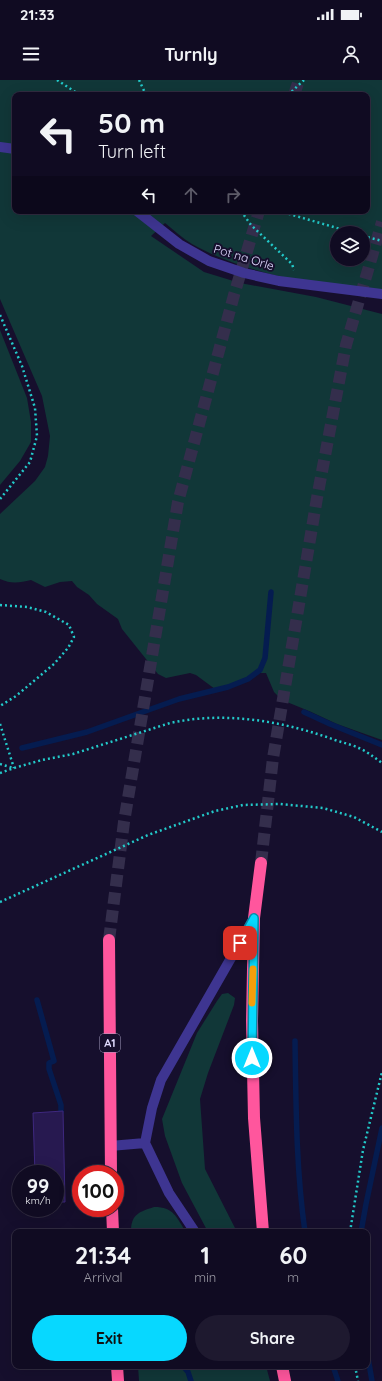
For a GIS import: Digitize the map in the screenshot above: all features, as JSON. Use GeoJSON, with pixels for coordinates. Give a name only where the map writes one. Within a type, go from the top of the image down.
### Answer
{"type":"FeatureCollection","features":[{"type":"Feature","properties":{"kind":"highway"},"geometry":{"type":"LineString","coordinates":[[260,863],[254,918],[252,1070],[263,1229]]}},
{"type":"Feature","properties":{"kind":"highway","name":"A1"},"geometry":{"type":"LineString","coordinates":[[109,940],[111,1165]]}},
{"type":"Feature","properties":{"kind":"highway"},"geometry":{"type":"LineString","coordinates":[[112,1217],[113,1229]]}},
{"type":"Feature","properties":{"kind":"highway"},"geometry":{"type":"LineString","coordinates":[[117,1369],[118,1381]]}},
{"type":"Feature","properties":{"kind":"highway"},"geometry":{"type":"LineString","coordinates":[[283,1369],[285,1381]]}},
{"type":"Feature","properties":{"kind":"street"},"geometry":{"type":"LineString","coordinates":[[0,147],[12,149]]}},
{"type":"Feature","properties":{"kind":"street","name":"Pot na Orle"},"geometry":{"type":"LineString","coordinates":[[141,214],[179,244],[208,261],[244,273],[279,281],[297,282],[382,294]]}},
{"type":"Feature","properties":{"kind":"street"},"geometry":{"type":"LineString","coordinates":[[193,1229],[169,1193],[145,1143],[152,1108],[161,1080],[254,918]]}},
{"type":"Feature","properties":{"kind":"street"},"geometry":{"type":"LineString","coordinates":[[110,1146],[145,1143]]}},
{"type":"Feature","properties":{"kind":"path"},"geometry":{"type":"LineString","coordinates":[[57,80],[75,92]]}},
{"type":"Feature","properties":{"kind":"path"},"geometry":{"type":"LineString","coordinates":[[139,80],[145,92]]}},
{"type":"Feature","properties":{"kind":"path"},"geometry":{"type":"LineString","coordinates":[[291,92],[304,80]]}},
{"type":"Feature","properties":{"kind":"path"},"geometry":{"type":"LineString","coordinates":[[243,214],[251,225],[292,264],[297,282]]}},
{"type":"Feature","properties":{"kind":"path"},"geometry":{"type":"LineString","coordinates":[[289,214],[330,226]]}},
{"type":"Feature","properties":{"kind":"path"},"geometry":{"type":"LineString","coordinates":[[370,238],[382,241]]}},
{"type":"Feature","properties":{"kind":"path"},"geometry":{"type":"LineString","coordinates":[[0,315],[22,366],[35,408],[37,436],[30,462],[0,499]]}},
{"type":"Feature","properties":{"kind":"path"},"geometry":{"type":"LineString","coordinates":[[0,605],[27,607],[46,612],[68,625],[74,637],[68,648],[54,664],[16,696],[0,706]]}},
{"type":"Feature","properties":{"kind":"path"},"geometry":{"type":"LineString","coordinates":[[0,773],[42,760],[73,754],[186,719],[227,717],[275,723],[306,730],[361,749],[382,763]]}},
{"type":"Feature","properties":{"kind":"path"},"geometry":{"type":"LineString","coordinates":[[0,724],[14,768]]}},
{"type":"Feature","properties":{"kind":"path"},"geometry":{"type":"LineString","coordinates":[[0,764],[14,768]]}},
{"type":"Feature","properties":{"kind":"path"},"geometry":{"type":"LineString","coordinates":[[0,902],[148,835],[215,811],[243,805],[280,804],[322,808],[354,817],[382,832]]}},
{"type":"Feature","properties":{"kind":"path"},"geometry":{"type":"LineString","coordinates":[[350,1229],[363,1150],[382,1072]]}},
{"type":"Feature","properties":{"kind":"path"},"geometry":{"type":"LineString","coordinates":[[356,1369],[358,1381]]}},
{"type":"Feature","properties":{"kind":"green space"},"geometry":{"type":"Polygon","coordinates":[[[0,80],[382,80],[382,296],[284,278],[237,264],[192,244],[181,237],[165,223],[151,236],[204,272],[240,283],[316,297],[382,314],[382,740],[337,724],[282,700],[274,692],[266,673],[256,673],[230,686],[215,689],[196,675],[190,673],[166,678],[158,674],[122,629],[118,619],[97,604],[89,595],[77,587],[72,581],[60,582],[45,587],[31,580],[23,582],[8,582],[0,579],[0,514],[35,481],[45,467],[48,456],[50,436],[42,396],[0,299],[0,80]]]}},
{"type":"Feature","properties":{"kind":"green space"},"geometry":{"type":"Polygon","coordinates":[[[0,330],[27,398],[31,422],[31,442],[20,461],[0,485],[0,330]]]}},
{"type":"Feature","properties":{"kind":"green space"},"geometry":{"type":"Polygon","coordinates":[[[228,993],[235,998],[234,1005],[208,1073],[200,1099],[205,1169],[235,1229],[206,1229],[182,1183],[165,1136],[162,1119],[197,1033],[222,994],[228,993]]]}},
{"type":"Feature","properties":{"kind":"green space"},"geometry":{"type":"Polygon","coordinates":[[[154,1207],[166,1209],[177,1217],[184,1229],[131,1229],[134,1217],[144,1210],[154,1207]]]}},
{"type":"Feature","properties":{"kind":"green space"},"geometry":{"type":"Polygon","coordinates":[[[138,1369],[267,1369],[270,1381],[139,1381],[138,1369]]]}},
{"type":"Feature","properties":{"kind":"building"},"geometry":{"type":"Polygon","coordinates":[[[63,1111],[65,1202],[64,1165],[35,1165],[33,1113],[63,1111]]]}},
{"type":"Feature","properties":{"kind":"waterway"},"geometry":{"type":"LineString","coordinates":[[22,748],[87,732],[179,699],[228,687],[248,679],[260,670],[265,658],[271,592]]}},
{"type":"Feature","properties":{"kind":"waterway"},"geometry":{"type":"LineString","coordinates":[[304,712],[382,745]]}},
{"type":"Feature","properties":{"kind":"waterway"},"geometry":{"type":"LineString","coordinates":[[37,1000],[54,1061],[49,1063],[49,1069],[61,1105],[61,1112]]}},
{"type":"Feature","properties":{"kind":"waterway"},"geometry":{"type":"LineString","coordinates":[[295,1041],[298,1161],[305,1229]]}},
{"type":"Feature","properties":{"kind":"waterway"},"geometry":{"type":"LineString","coordinates":[[362,1229],[382,1128]]}},
{"type":"Feature","properties":{"kind":"waterway"},"geometry":{"type":"LineString","coordinates":[[186,1369],[191,1381]]}},
{"type":"Feature","properties":{"kind":"waterway"},"geometry":{"type":"LineString","coordinates":[[334,1369],[338,1381]]}},
{"type":"Feature","properties":{"kind":"waterway"},"geometry":{"type":"LineString","coordinates":[[370,1369],[372,1381]]}},
{"type":"Feature","properties":{"kind":"tunnel"},"geometry":{"type":"LineString","coordinates":[[295,92],[299,80]]}},
{"type":"Feature","properties":{"kind":"tunnel"},"geometry":{"type":"LineString","coordinates":[[109,940],[124,822],[178,502],[234,295],[258,214]]}},
{"type":"Feature","properties":{"kind":"tunnel"},"geometry":{"type":"LineString","coordinates":[[261,863],[273,758],[317,498],[346,345],[382,222]]}},
{"type":"Feature","properties":{"kind":"slow traffic"},"geometry":{"type":"LineString","coordinates":[[252,1003],[253,969]]}},
{"type":"Feature","properties":{"kind":"route"},"geometry":{"type":"LineString","coordinates":[[240,943],[254,918],[252,1058]]}}]}
